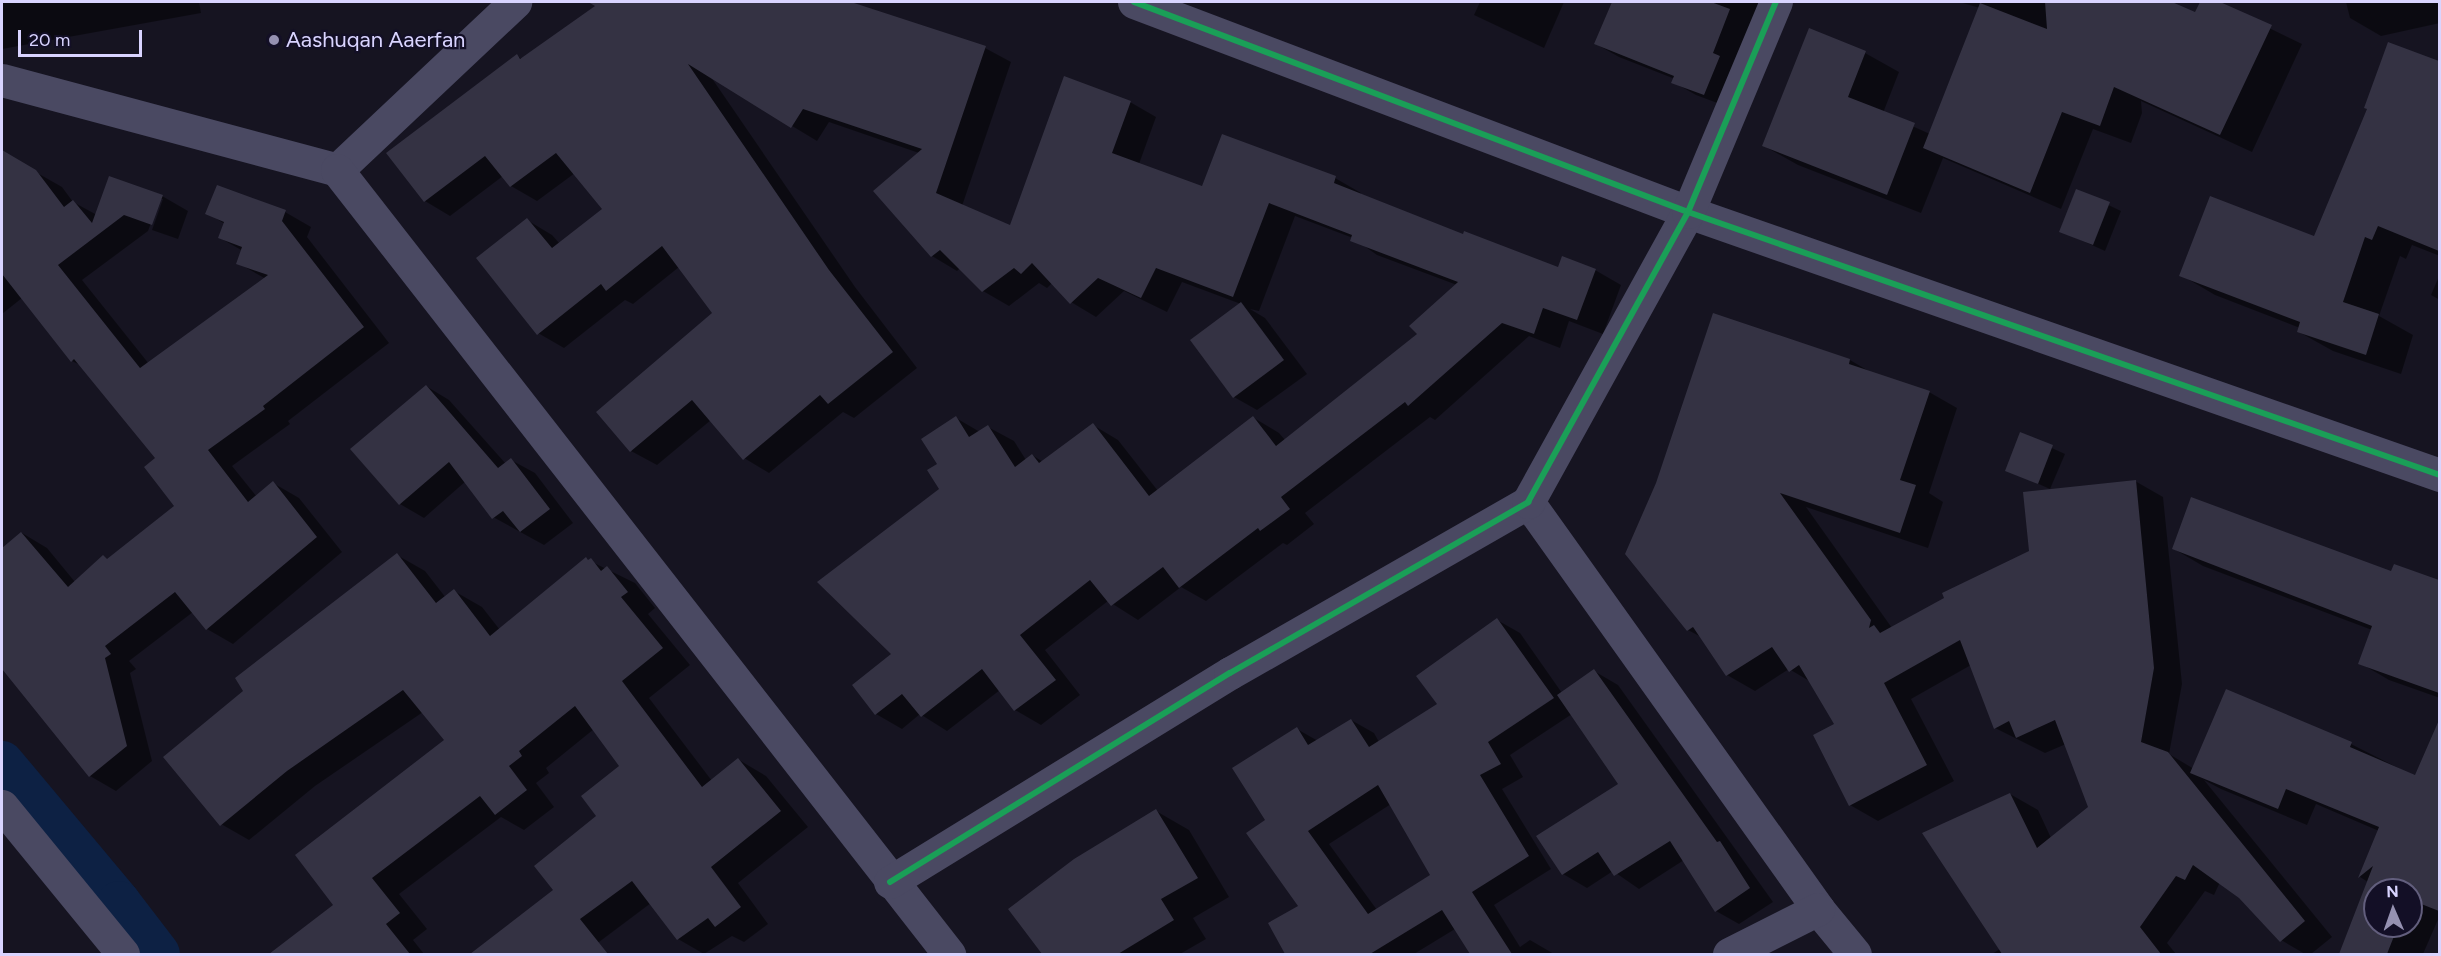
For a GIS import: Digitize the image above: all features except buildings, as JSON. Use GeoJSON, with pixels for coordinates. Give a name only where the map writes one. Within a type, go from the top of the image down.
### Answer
{"type":"FeatureCollection","features":[{"type":"Feature","properties":{"kind":"street"},"geometry":{"type":"LineString","coordinates":[[337,170],[515,2]]}},
{"type":"Feature","properties":{"kind":"street"},"geometry":{"type":"LineString","coordinates":[[1134,2],[1688,212],[2439,475]]}},
{"type":"Feature","properties":{"kind":"street"},"geometry":{"type":"LineString","coordinates":[[890,882],[1230,673],[1528,502],[1688,212],[1776,2]]}},
{"type":"Feature","properties":{"kind":"street"},"geometry":{"type":"LineString","coordinates":[[2,80],[337,170],[890,882],[949,954]]}},
{"type":"Feature","properties":{"kind":"street"},"geometry":{"type":"LineString","coordinates":[[1528,502],[1818,909],[1855,954]]}},
{"type":"Feature","properties":{"kind":"street"},"geometry":{"type":"LineString","coordinates":[[2,806],[123,954]]}},
{"type":"Feature","properties":{"kind":"street"},"geometry":{"type":"LineString","coordinates":[[1729,954],[1818,909]]}},
{"type":"Feature","properties":{"kind":"waterway"},"geometry":{"type":"LineString","coordinates":[[2,763],[119,903],[158,954]]}},
{"type":"Feature","properties":{"kind":"cycle path"},"geometry":{"type":"LineString","coordinates":[[1134,2],[1688,212],[2440,475]]}},
{"type":"Feature","properties":{"kind":"cycle path"},"geometry":{"type":"LineString","coordinates":[[890,882],[1230,673],[1528,502],[1688,212],[1776,2]]}},
{"type":"Feature","properties":{"kind":"place","name":"Aashuqan Aaerfan"},"geometry":{"type":"Point","coordinates":[274,40]}}]}
